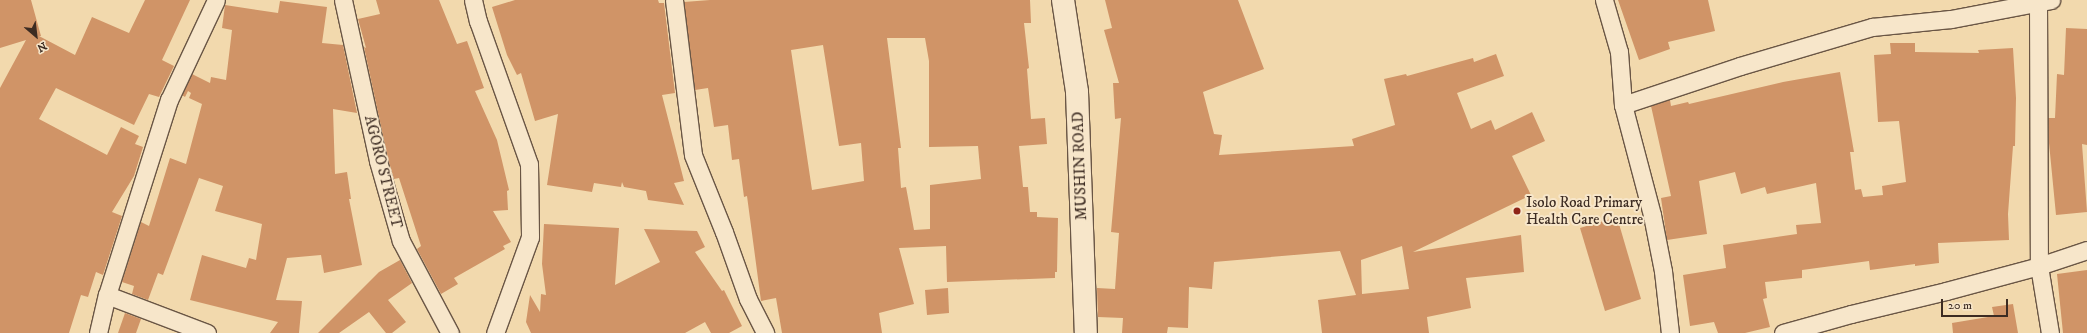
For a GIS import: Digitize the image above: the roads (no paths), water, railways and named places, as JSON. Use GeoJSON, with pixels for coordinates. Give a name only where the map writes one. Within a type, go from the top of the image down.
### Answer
{"type":"FeatureCollection","features":[{"type":"Feature","properties":{"kind":"main road","name":"MUSHIN ROAD"},"geometry":{"type":"LineString","coordinates":[[1063,0],[1077,92],[1086,333]]}},
{"type":"Feature","properties":{"kind":"street"},"geometry":{"type":"LineString","coordinates":[[98,333],[107,295],[169,100],[216,0]]}},
{"type":"Feature","properties":{"kind":"street","name":"AGORO STREET"},"geometry":{"type":"LineString","coordinates":[[343,0],[378,162],[401,241],[450,333]]}},
{"type":"Feature","properties":{"kind":"street"},"geometry":{"type":"LineString","coordinates":[[473,0],[478,20],[529,164],[530,237],[495,333]]}},
{"type":"Feature","properties":{"kind":"street"},"geometry":{"type":"LineString","coordinates":[[674,0],[693,155],[724,232],[748,299],[765,333]]}},
{"type":"Feature","properties":{"kind":"street"},"geometry":{"type":"LineString","coordinates":[[1604,0],[1619,52],[1623,105],[1658,243],[1663,271],[1670,333]]}},
{"type":"Feature","properties":{"kind":"street"},"geometry":{"type":"LineString","coordinates":[[1623,105],[1740,66],[1872,27],[1951,19],[2042,1],[2039,266],[2050,333]]}},
{"type":"Feature","properties":{"kind":"street"},"geometry":{"type":"LineString","coordinates":[[1783,333],[2039,266],[2087,250]]}},
{"type":"Feature","properties":{"kind":"street"},"geometry":{"type":"LineString","coordinates":[[107,295],[207,333]]}},
{"type":"Feature","properties":{"kind":"place","name":"Isolo Road Primary Health Care Centre"},"geometry":{"type":"Point","coordinates":[1517,211]}}]}
